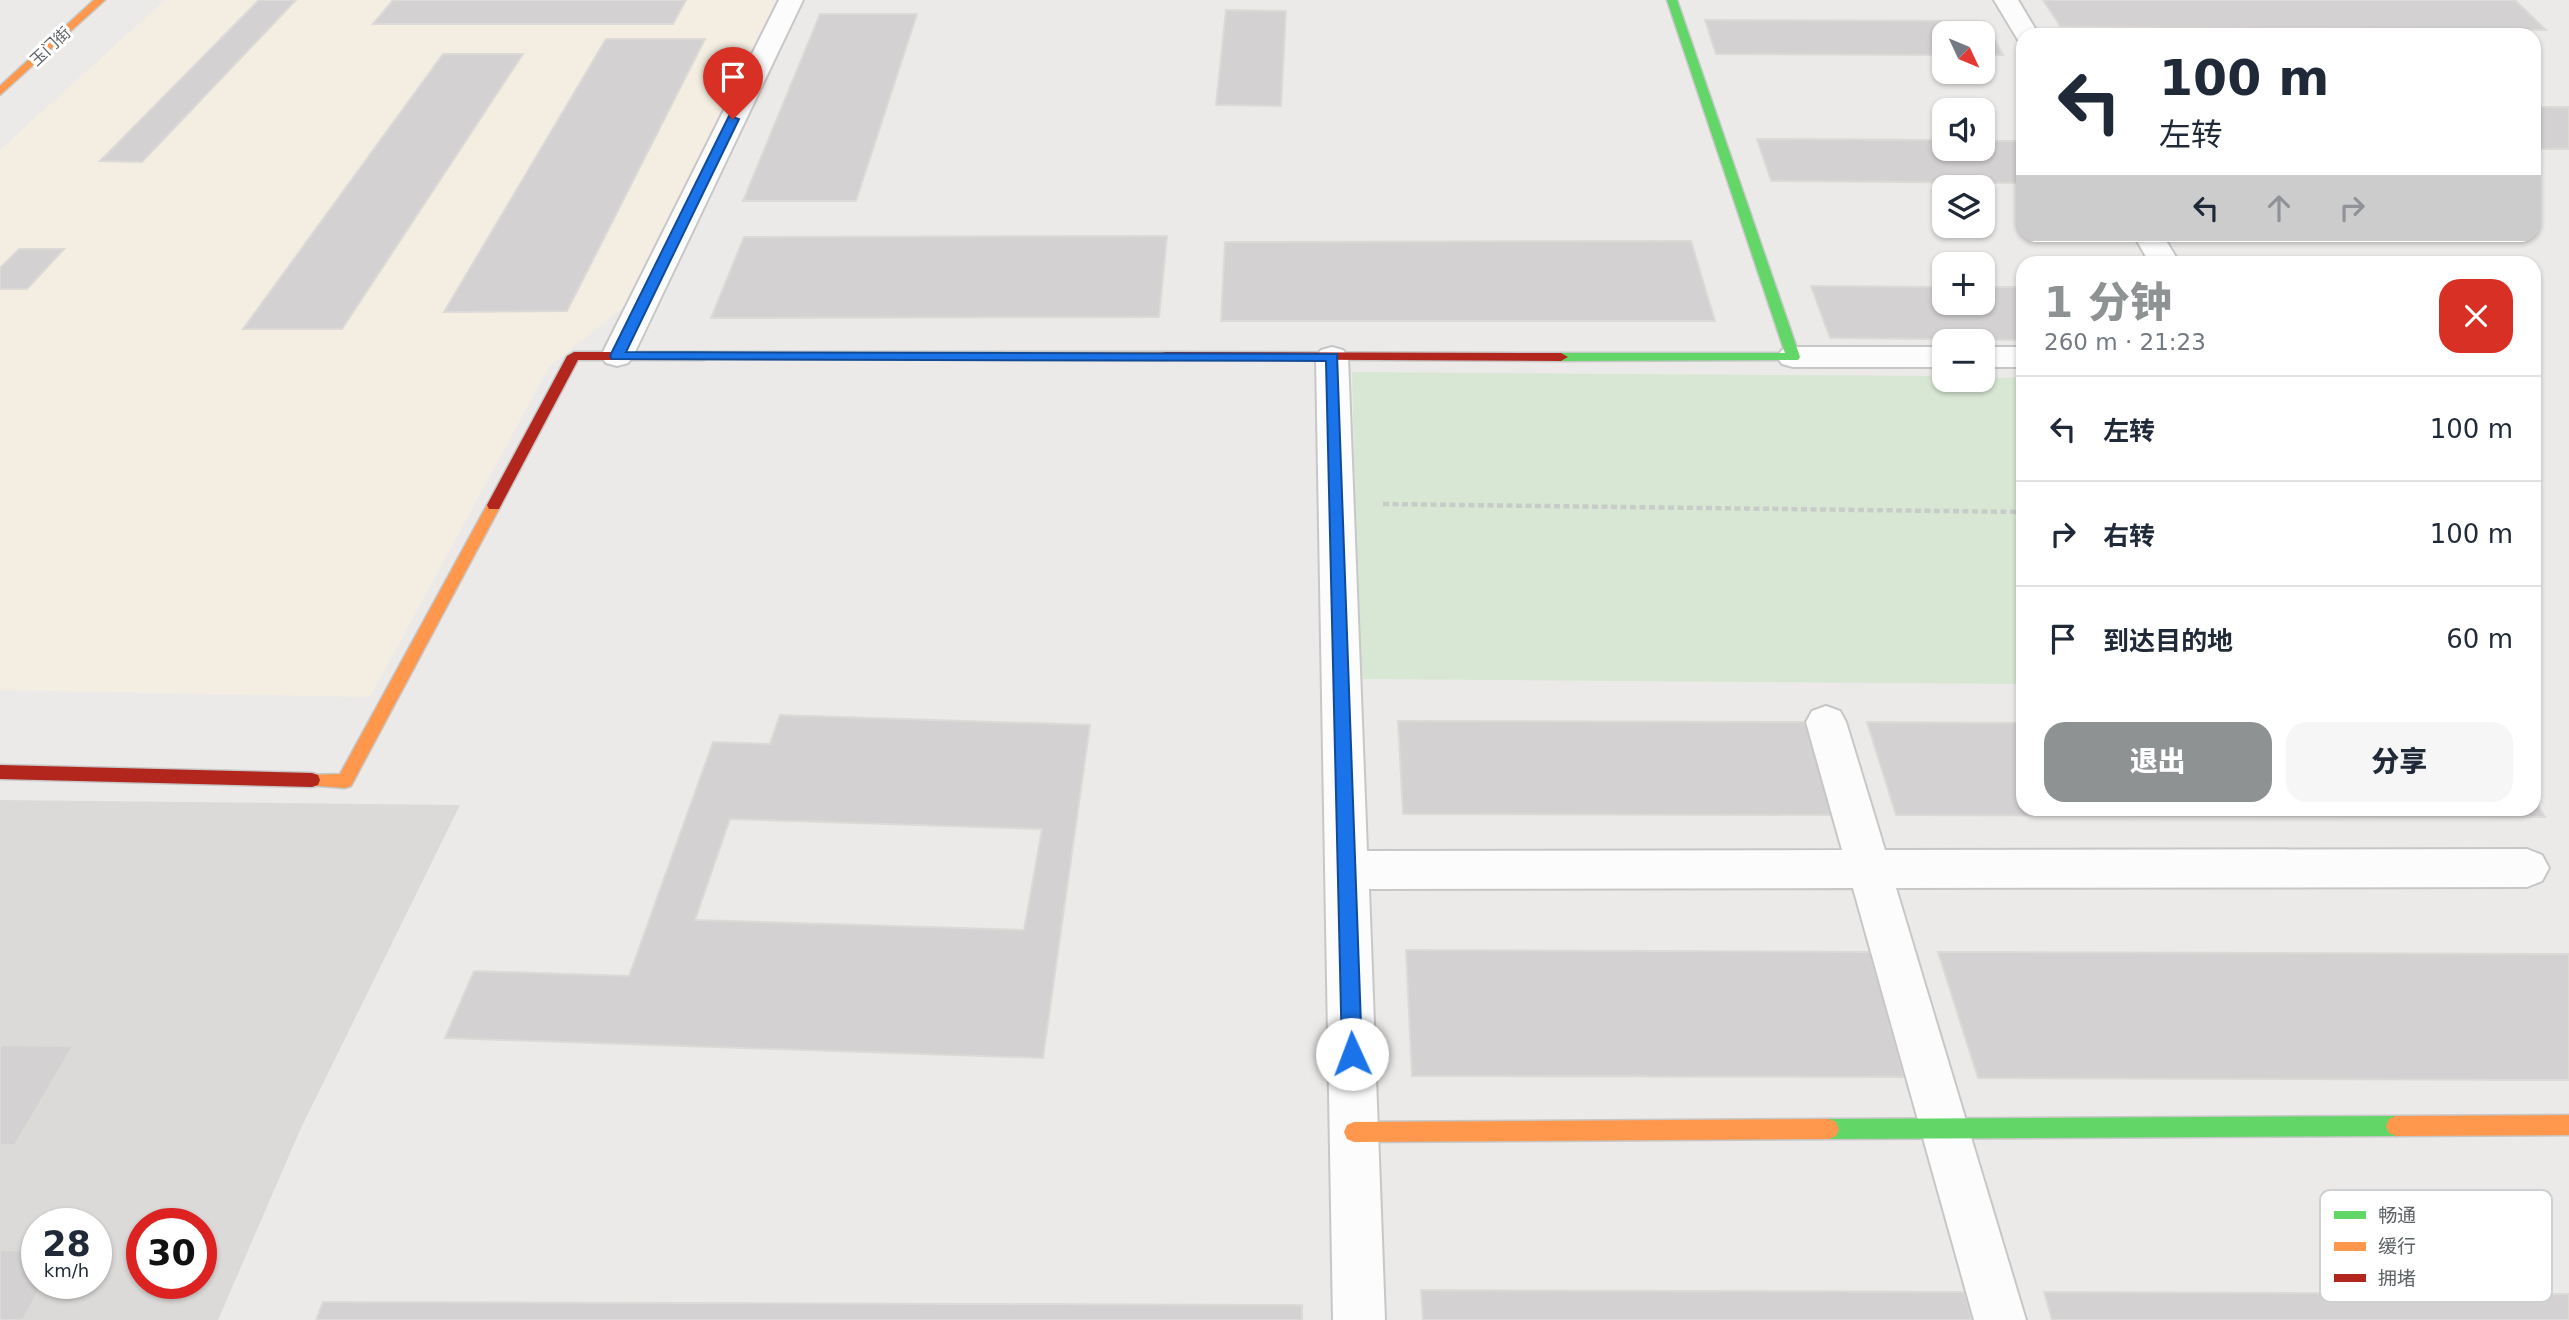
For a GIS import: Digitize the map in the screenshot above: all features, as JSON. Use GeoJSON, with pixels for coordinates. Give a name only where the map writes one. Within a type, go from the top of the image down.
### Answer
{"type":"FeatureCollection","features":[{"type":"Feature","properties":{"kind":"street","name":"玉门街"},"geometry":{"type":"LineString","coordinates":[[0,92],[100,0]]}},
{"type":"Feature","properties":{"kind":"street"},"geometry":{"type":"LineString","coordinates":[[617,356],[791,0]]}},
{"type":"Feature","properties":{"kind":"street"},"geometry":{"type":"LineString","coordinates":[[1672,0],[1793,358]]}},
{"type":"Feature","properties":{"kind":"street"},"geometry":{"type":"LineString","coordinates":[[2006,0],[2023,28]]}},
{"type":"Feature","properties":{"kind":"street"},"geometry":{"type":"LineString","coordinates":[[0,772],[345,782],[574,356],[1932,357]]}},
{"type":"Feature","properties":{"kind":"street"},"geometry":{"type":"LineString","coordinates":[[1332,357],[1359,1320]]}},
{"type":"Feature","properties":{"kind":"street"},"geometry":{"type":"LineString","coordinates":[[1995,357],[2016,357]]}},
{"type":"Feature","properties":{"kind":"street"},"geometry":{"type":"LineString","coordinates":[[1826,722],[2000,1320]]}},
{"type":"Feature","properties":{"kind":"street"},"geometry":{"type":"LineString","coordinates":[[1347,870],[2527,868]]}},
{"type":"Feature","properties":{"kind":"street"},"geometry":{"type":"LineString","coordinates":[[1354,1132],[2569,1125]]}},
{"type":"Feature","properties":{"kind":"path"},"geometry":{"type":"LineString","coordinates":[[1337,503],[2016,512]]}},
{"type":"Feature","properties":{"kind":"shaded area"},"geometry":{"type":"Polygon","coordinates":[[[165,0],[795,0],[659,278],[549,367],[370,697],[0,690],[0,150],[165,0]]]}},
{"type":"Feature","properties":{"kind":"shaded area"},"geometry":{"type":"Polygon","coordinates":[[[0,800],[460,805],[301,1128],[218,1320],[0,1320],[0,800]]]}},
{"type":"Feature","properties":{"kind":"green space"},"geometry":{"type":"Polygon","coordinates":[[[1352,372],[1932,376],[1932,392],[1995,392],[1995,378],[2016,377],[2016,684],[1359,679],[1352,372]]]}},
{"type":"Feature","properties":{"kind":"building"},"geometry":{"type":"Polygon","coordinates":[[[259,0],[296,0],[142,162],[100,161],[259,0]]]}},
{"type":"Feature","properties":{"kind":"building"},"geometry":{"type":"Polygon","coordinates":[[[393,0],[686,0],[673,24],[373,24],[393,0]]]}},
{"type":"Feature","properties":{"kind":"building"},"geometry":{"type":"Polygon","coordinates":[[[2043,0],[2515,0],[2546,30],[2541,28],[2060,26],[2043,0]]]}},
{"type":"Feature","properties":{"kind":"building"},"geometry":{"type":"Polygon","coordinates":[[[1226,10],[1286,11],[1281,106],[1216,105],[1226,10]]]}},
{"type":"Feature","properties":{"kind":"building"},"geometry":{"type":"Polygon","coordinates":[[[820,14],[917,14],[856,201],[743,201],[820,14]]]}},
{"type":"Feature","properties":{"kind":"building"},"geometry":{"type":"Polygon","coordinates":[[[1705,20],[1984,21],[1932,21],[1932,55],[1716,54],[1705,20]]]}},
{"type":"Feature","properties":{"kind":"building"},"geometry":{"type":"Polygon","coordinates":[[[606,39],[705,39],[567,311],[444,312],[606,39]]]}},
{"type":"Feature","properties":{"kind":"building"},"geometry":{"type":"Polygon","coordinates":[[[1995,41],[2003,55],[1995,55],[1995,41]]]}},
{"type":"Feature","properties":{"kind":"building"},"geometry":{"type":"Polygon","coordinates":[[[443,54],[523,54],[342,329],[243,329],[443,54]]]}},
{"type":"Feature","properties":{"kind":"building"},"geometry":{"type":"Polygon","coordinates":[[[2541,107],[2569,107],[2569,149],[2541,149],[2541,107]]]}},
{"type":"Feature","properties":{"kind":"building"},"geometry":{"type":"Polygon","coordinates":[[[1757,139],[1932,140],[1932,161],[1995,161],[1995,141],[2016,141],[2016,183],[1995,183],[1995,175],[1932,175],[1932,182],[1771,181],[1757,139]]]}},
{"type":"Feature","properties":{"kind":"building"},"geometry":{"type":"Polygon","coordinates":[[[1167,236],[1159,317],[711,318],[744,237],[1167,236]]]}},
{"type":"Feature","properties":{"kind":"building"},"geometry":{"type":"Polygon","coordinates":[[[1691,241],[1715,321],[1221,321],[1225,242],[1691,241]]]}},
{"type":"Feature","properties":{"kind":"building"},"geometry":{"type":"Polygon","coordinates":[[[19,249],[64,249],[27,289],[0,289],[0,268],[19,249]]]}},
{"type":"Feature","properties":{"kind":"building"},"geometry":{"type":"Polygon","coordinates":[[[1811,286],[1932,287],[1932,315],[1995,315],[1995,287],[2016,287],[2016,340],[1995,340],[1995,329],[1932,329],[1932,339],[1830,338],[1811,286]]]}},
{"type":"Feature","properties":{"kind":"building"},"geometry":{"type":"Polygon","coordinates":[[[780,715],[1090,725],[1043,1058],[445,1038],[474,971],[629,976],[713,742],[770,744],[780,715]],[[730,819],[695,920],[1024,930],[1042,829],[730,819]]]}},
{"type":"Feature","properties":{"kind":"building"},"geometry":{"type":"Polygon","coordinates":[[[1398,721],[1806,722],[1832,815],[1403,814],[1398,721]]]}},
{"type":"Feature","properties":{"kind":"building"},"geometry":{"type":"Polygon","coordinates":[[[1867,722],[2016,723],[2016,815],[1896,815],[1867,722]]]}},
{"type":"Feature","properties":{"kind":"building"},"geometry":{"type":"Polygon","coordinates":[[[2541,810],[2545,817],[2220,816],[2541,816],[2541,810]]]}},
{"type":"Feature","properties":{"kind":"building"},"geometry":{"type":"Polygon","coordinates":[[[1406,950],[1870,952],[1904,1077],[1412,1076],[1406,950]]]}},
{"type":"Feature","properties":{"kind":"building"},"geometry":{"type":"Polygon","coordinates":[[[1938,952],[2569,954],[2569,1080],[1978,1078],[1938,952]]]}},
{"type":"Feature","properties":{"kind":"building"},"geometry":{"type":"Polygon","coordinates":[[[0,1045],[73,1046],[15,1145],[0,1145],[0,1045]]]}},
{"type":"Feature","properties":{"kind":"building"},"geometry":{"type":"Polygon","coordinates":[[[0,1250],[21,1251],[21,1299],[34,1299],[23,1320],[0,1320],[0,1250]]]}},
{"type":"Feature","properties":{"kind":"building"},"geometry":{"type":"Polygon","coordinates":[[[1421,1290],[1964,1292],[1972,1320],[1423,1320],[1421,1290]]]}},
{"type":"Feature","properties":{"kind":"building"},"geometry":{"type":"Polygon","coordinates":[[[2044,1292],[2320,1293],[2320,1302],[2552,1302],[2552,1294],[2569,1294],[2569,1320],[2052,1320],[2044,1292]]]}},
{"type":"Feature","properties":{"kind":"building"},"geometry":{"type":"Polygon","coordinates":[[[323,1302],[1302,1305],[1302,1320],[316,1320],[323,1302]]]}},
{"type":"Feature","properties":{"kind":"traffic: fast"},"geometry":{"type":"LineString","coordinates":[[1561,357],[1793,357],[1672,0]]}},
{"type":"Feature","properties":{"kind":"traffic: fast"},"geometry":{"type":"LineString","coordinates":[[1829,1129],[2396,1126]]}},
{"type":"Feature","properties":{"kind":"traffic: slow"},"geometry":{"type":"LineString","coordinates":[[0,92],[100,0]]}},
{"type":"Feature","properties":{"kind":"traffic: slow"},"geometry":{"type":"LineString","coordinates":[[704,356],[1166,356]]}},
{"type":"Feature","properties":{"kind":"traffic: slow"},"geometry":{"type":"LineString","coordinates":[[312,780],[345,781],[494,505]]}},
{"type":"Feature","properties":{"kind":"traffic: slow"},"geometry":{"type":"LineString","coordinates":[[2396,1126],[2569,1125]]}},
{"type":"Feature","properties":{"kind":"traffic: slow"},"geometry":{"type":"LineString","coordinates":[[1354,1132],[1829,1129]]}},
{"type":"Feature","properties":{"kind":"traffic: jam"},"geometry":{"type":"LineString","coordinates":[[494,505],[574,356],[704,356]]}},
{"type":"Feature","properties":{"kind":"traffic: jam"},"geometry":{"type":"LineString","coordinates":[[1166,356],[1561,357]]}},
{"type":"Feature","properties":{"kind":"traffic: jam"},"geometry":{"type":"LineString","coordinates":[[0,772],[312,780]]}},
{"type":"Feature","properties":{"kind":"route"},"geometry":{"type":"LineString","coordinates":[[733,119],[617,356],[1332,357],[1352,1054]]}}]}
